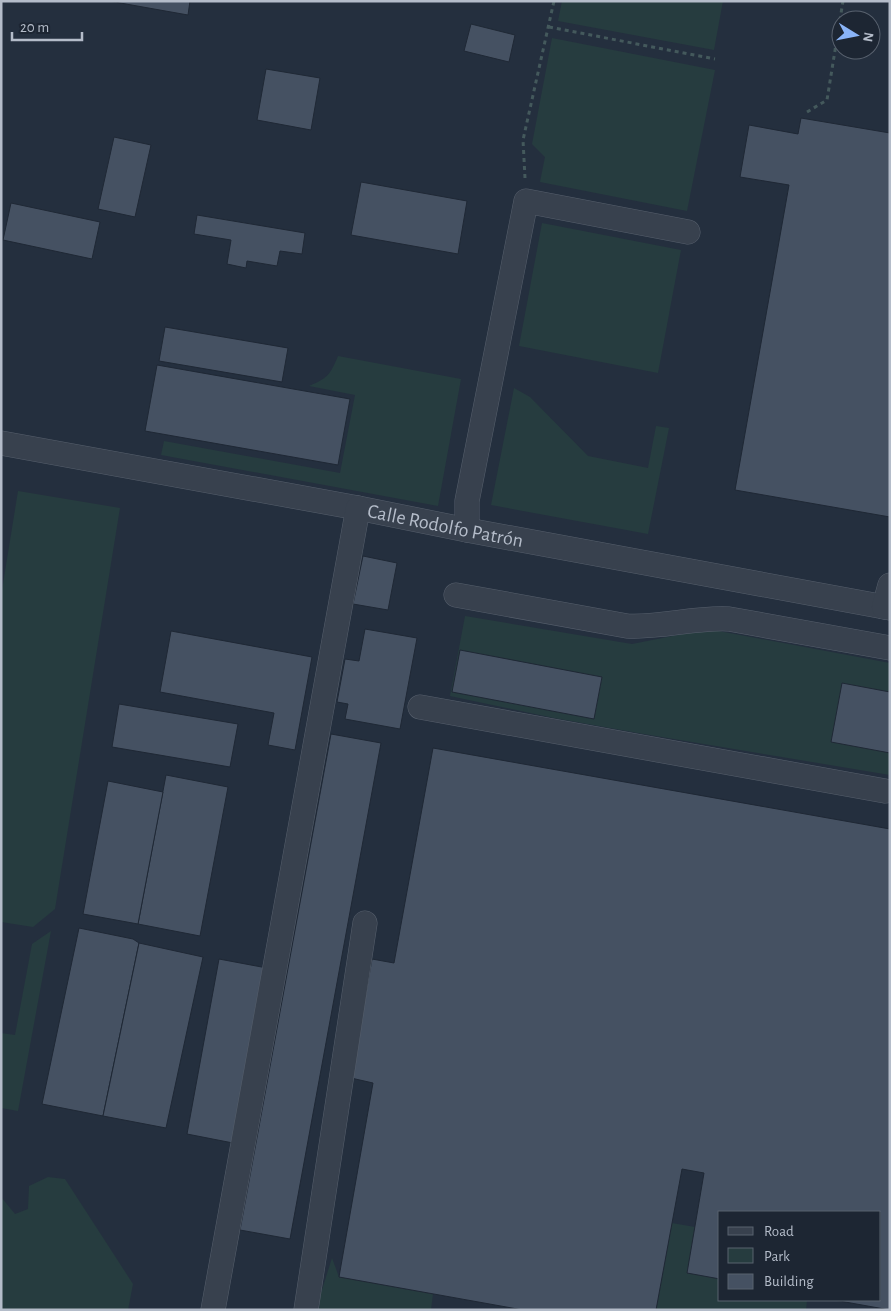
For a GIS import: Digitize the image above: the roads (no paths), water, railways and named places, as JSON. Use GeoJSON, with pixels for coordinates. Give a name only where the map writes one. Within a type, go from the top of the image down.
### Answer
{"type":"FeatureCollection","features":[{"type":"Feature","properties":{"kind":"street"},"geometry":{"type":"LineString","coordinates":[[467,530],[467,501],[526,201],[688,232]]}},
{"type":"Feature","properties":{"kind":"street","name":"Calle Rodolfo Patrón"},"geometry":{"type":"LineString","coordinates":[[1,443],[887,608]]}},
{"type":"Feature","properties":{"kind":"street"},"geometry":{"type":"LineString","coordinates":[[213,1310],[358,508]]}},
{"type":"Feature","properties":{"kind":"street"},"geometry":{"type":"LineString","coordinates":[[887,608],[890,585]]}},
{"type":"Feature","properties":{"kind":"street"},"geometry":{"type":"LineString","coordinates":[[456,595],[627,626],[644,627],[712,618],[729,619],[890,648]]}},
{"type":"Feature","properties":{"kind":"street"},"geometry":{"type":"LineString","coordinates":[[420,707],[885,791]]}},
{"type":"Feature","properties":{"kind":"street"},"geometry":{"type":"LineString","coordinates":[[306,1310],[365,923]]}}]}
